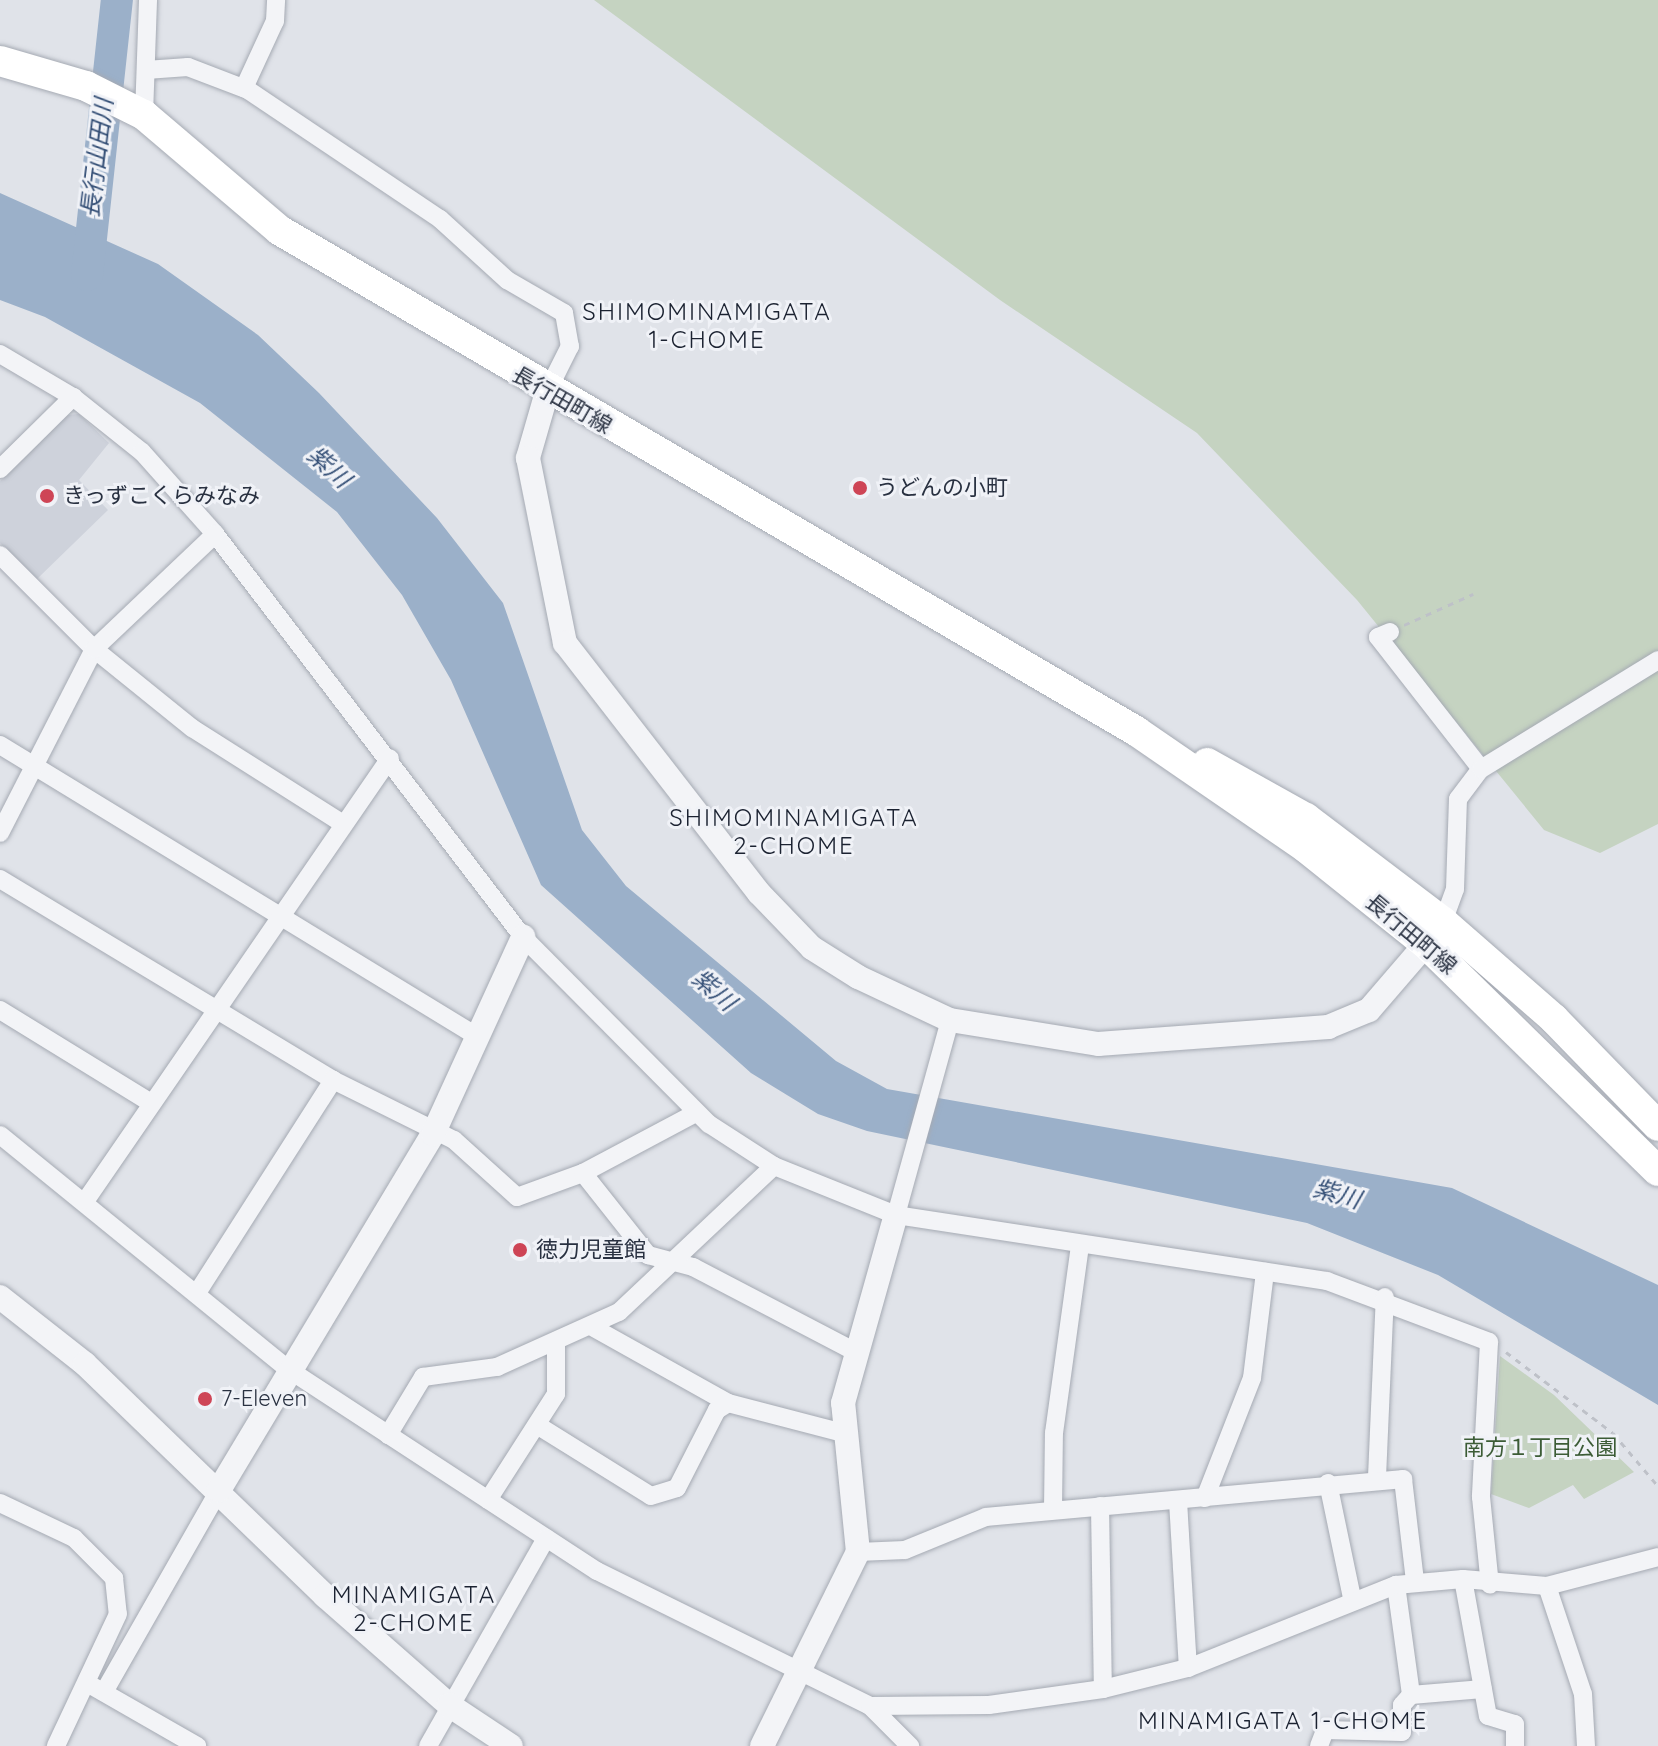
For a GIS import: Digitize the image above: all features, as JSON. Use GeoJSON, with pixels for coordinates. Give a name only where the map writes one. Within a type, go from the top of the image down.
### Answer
{"type":"FeatureCollection","features":[{"type":"Feature","properties":{"kind":"main road","name":"長行田町線"},"geometry":{"type":"LineString","coordinates":[[0,61],[86,86],[133,109],[279,230],[547,392],[1136,731],[1435,934],[1651,1133],[1658,1171]]}},
{"type":"Feature","properties":{"kind":"street"},"geometry":{"type":"LineString","coordinates":[[133,109],[146,70],[148,0]]}},
{"type":"Feature","properties":{"kind":"street"},"geometry":{"type":"LineString","coordinates":[[244,88],[275,21],[276,0]]}},
{"type":"Feature","properties":{"kind":"street"},"geometry":{"type":"LineString","coordinates":[[146,70],[188,67],[244,88],[440,219],[507,280],[564,313],[570,346],[547,392],[528,458],[556,621],[578,665],[759,893],[812,948],[950,1020],[1098,1044],[1328,1027],[1369,1010],[1435,934],[1455,889],[1458,799],[1481,769],[1658,660]]}},
{"type":"Feature","properties":{"kind":"street"},"geometry":{"type":"LineString","coordinates":[[0,354],[73,397],[142,452],[215,534],[390,758],[523,937],[696,1113],[774,1166],[896,1215],[1080,1246],[1265,1272],[1385,1297],[1489,1342],[1481,1497],[1490,1585]]}},
{"type":"Feature","properties":{"kind":"street"},"geometry":{"type":"LineString","coordinates":[[0,469],[73,397]]}},
{"type":"Feature","properties":{"kind":"street"},"geometry":{"type":"LineString","coordinates":[[0,833],[34,760],[94,649],[215,534]]}},
{"type":"Feature","properties":{"kind":"street"},"geometry":{"type":"LineString","coordinates":[[0,555],[94,649],[192,728],[340,822]]}},
{"type":"Feature","properties":{"kind":"street"},"geometry":{"type":"LineString","coordinates":[[1390,632],[1378,637],[1481,769]]}},
{"type":"Feature","properties":{"kind":"street"},"geometry":{"type":"LineString","coordinates":[[0,745],[34,760],[478,1037]]}},
{"type":"Feature","properties":{"kind":"street"},"geometry":{"type":"LineString","coordinates":[[86,1200],[340,822],[390,758]]}},
{"type":"Feature","properties":{"kind":"street"},"geometry":{"type":"LineString","coordinates":[[0,879],[333,1080],[433,1134],[454,1140],[517,1197],[583,1173],[696,1113]]}},
{"type":"Feature","properties":{"kind":"street"},"geometry":{"type":"LineString","coordinates":[[56,1746],[96,1688],[219,1490],[288,1369],[433,1134],[523,937]]}},
{"type":"Feature","properties":{"kind":"street"},"geometry":{"type":"LineString","coordinates":[[0,1010],[151,1103]]}},
{"type":"Feature","properties":{"kind":"street"},"geometry":{"type":"LineString","coordinates":[[762,1746],[858,1552],[843,1433],[854,1351],[896,1215],[950,1020]]}},
{"type":"Feature","properties":{"kind":"street"},"geometry":{"type":"LineString","coordinates":[[197,1293],[333,1080]]}},
{"type":"Feature","properties":{"kind":"street"},"geometry":{"type":"LineString","coordinates":[[0,1135],[86,1200],[288,1369],[546,1538],[684,1619],[870,1706],[910,1746]]}},
{"type":"Feature","properties":{"kind":"street"},"geometry":{"type":"LineString","coordinates":[[388,1435],[423,1377],[497,1367],[556,1346],[594,1328],[774,1166]]}},
{"type":"Feature","properties":{"kind":"street"},"geometry":{"type":"LineString","coordinates":[[583,1173],[648,1255],[669,1260],[854,1351]]}},
{"type":"Feature","properties":{"kind":"street"},"geometry":{"type":"LineString","coordinates":[[1053,1510],[1054,1433],[1080,1246]]}},
{"type":"Feature","properties":{"kind":"street"},"geometry":{"type":"LineString","coordinates":[[1205,1498],[1252,1378],[1265,1272]]}},
{"type":"Feature","properties":{"kind":"street"},"geometry":{"type":"LineString","coordinates":[[0,1297],[85,1364],[449,1705],[511,1746]]}},
{"type":"Feature","properties":{"kind":"street"},"geometry":{"type":"LineString","coordinates":[[1377,1477],[1385,1297]]}},
{"type":"Feature","properties":{"kind":"street"},"geometry":{"type":"LineString","coordinates":[[594,1328],[728,1403],[843,1433]]}},
{"type":"Feature","properties":{"kind":"street"},"geometry":{"type":"LineString","coordinates":[[488,1500],[556,1394],[556,1346]]}},
{"type":"Feature","properties":{"kind":"street"},"geometry":{"type":"LineString","coordinates":[[537,1425],[651,1496],[677,1488],[717,1410],[728,1403]]}},
{"type":"Feature","properties":{"kind":"street"},"geometry":{"type":"LineString","coordinates":[[858,1552],[905,1550],[986,1517],[1178,1501],[1377,1477],[1403,1479],[1415,1581]]}},
{"type":"Feature","properties":{"kind":"street"},"geometry":{"type":"LineString","coordinates":[[1328,1483],[1352,1598]]}},
{"type":"Feature","properties":{"kind":"street"},"geometry":{"type":"LineString","coordinates":[[1178,1501],[1188,1668]]}},
{"type":"Feature","properties":{"kind":"street"},"geometry":{"type":"LineString","coordinates":[[0,1503],[74,1538],[114,1578],[118,1614],[96,1688]]}},
{"type":"Feature","properties":{"kind":"street"},"geometry":{"type":"LineString","coordinates":[[1100,1506],[1103,1689]]}},
{"type":"Feature","properties":{"kind":"street"},"geometry":{"type":"LineString","coordinates":[[428,1746],[546,1538]]}},
{"type":"Feature","properties":{"kind":"street"},"geometry":{"type":"LineString","coordinates":[[870,1706],[989,1705],[1103,1689],[1188,1668],[1352,1598],[1396,1585],[1463,1579],[1490,1585],[1547,1586],[1658,1557]]}},
{"type":"Feature","properties":{"kind":"street"},"geometry":{"type":"LineString","coordinates":[[1463,1579],[1488,1716],[1515,1724],[1515,1746]]}},
{"type":"Feature","properties":{"kind":"street"},"geometry":{"type":"LineString","coordinates":[[1396,1585],[1411,1695]]}},
{"type":"Feature","properties":{"kind":"street"},"geometry":{"type":"LineString","coordinates":[[1547,1586],[1583,1694],[1586,1746]]}},
{"type":"Feature","properties":{"kind":"street"},"geometry":{"type":"LineString","coordinates":[[96,1688],[197,1746]]}},
{"type":"Feature","properties":{"kind":"street"},"geometry":{"type":"LineString","coordinates":[[1319,1746],[1325,1730],[1402,1732],[1402,1705],[1411,1695],[1483,1689]]}},
{"type":"Feature","properties":{"kind":"path"},"geometry":{"type":"LineString","coordinates":[[1390,632],[1473,594]]}},
{"type":"Feature","properties":{"kind":"path"},"geometry":{"type":"LineString","coordinates":[[1489,1342],[1573,1399],[1658,1486]]}},
{"type":"Feature","properties":{"kind":"shaded area","name":"きっずこくらみなみ"},"geometry":{"type":"Polygon","coordinates":[[[79,414],[109,443],[79,480],[108,510],[37,579],[0,543],[0,481],[66,415],[79,414]]]}},
{"type":"Feature","properties":{"kind":"green space"},"geometry":{"type":"Polygon","coordinates":[[[594,0],[1658,0],[1658,824],[1600,853],[1544,830],[1357,600],[1197,433],[1000,300],[594,0]]]}},
{"type":"Feature","properties":{"kind":"green space","name":"南方１丁目公園"},"geometry":{"type":"Polygon","coordinates":[[[1500,1356],[1554,1395],[1634,1472],[1584,1499],[1573,1485],[1529,1508],[1491,1494],[1500,1356]]]}},
{"type":"Feature","properties":{"kind":"water","name":"紫川"},"geometry":{"type":"Polygon","coordinates":[[[0,193],[158,264],[258,335],[319,393],[437,518],[503,603],[582,830],[626,886],[836,1061],[887,1089],[1452,1188],[1658,1285],[1658,1405],[1438,1275],[1307,1223],[867,1131],[818,1114],[751,1073],[541,885],[451,680],[402,595],[337,512],[200,403],[45,317],[0,300],[0,193]]]}},
{"type":"Feature","properties":{"kind":"waterway","name":"長行山田川"},"geometry":{"type":"LineString","coordinates":[[87,275],[117,0]]}},
{"type":"Feature","properties":{"kind":"place","name":"うどんの小町"},"geometry":{"type":"Point","coordinates":[860,488]}},
{"type":"Feature","properties":{"kind":"place","name":"きっずこくらみなみ"},"geometry":{"type":"Point","coordinates":[47,496]}},
{"type":"Feature","properties":{"kind":"place","name":"徳力児童館"},"geometry":{"type":"Point","coordinates":[520,1250]}},
{"type":"Feature","properties":{"kind":"place","name":"7-Eleven"},"geometry":{"type":"Point","coordinates":[205,1399]}},
{"type":"Feature","properties":{"kind":"district","name":"SHIMOMINAMIGATA 1-CHOME"},"geometry":{"type":"Point","coordinates":[707,326]}},
{"type":"Feature","properties":{"kind":"district","name":"SHIMOMINAMIGATA 2-CHOME"},"geometry":{"type":"Point","coordinates":[794,832]}},
{"type":"Feature","properties":{"kind":"district","name":"MINAMIGATA 2-CHOME"},"geometry":{"type":"Point","coordinates":[414,1609]}},
{"type":"Feature","properties":{"kind":"district","name":"MINAMIGATA 1-CHOME"},"geometry":{"type":"Point","coordinates":[1283,1721]}}]}
